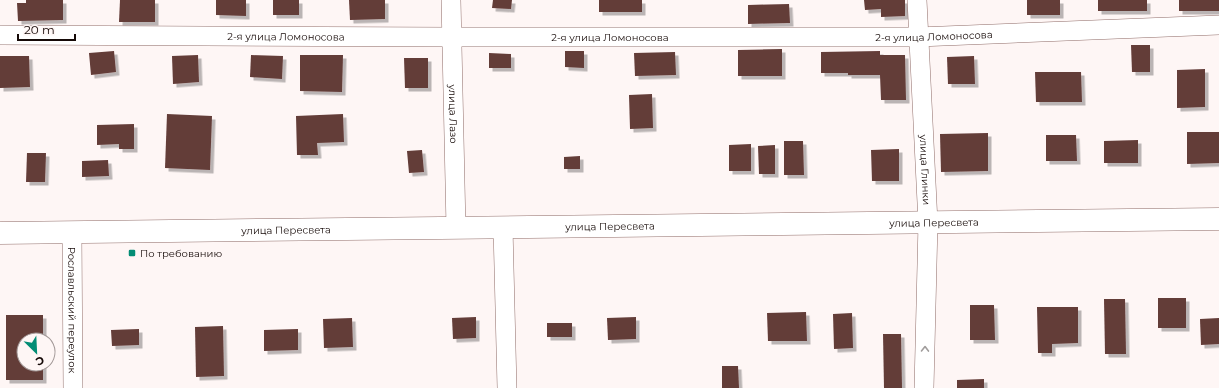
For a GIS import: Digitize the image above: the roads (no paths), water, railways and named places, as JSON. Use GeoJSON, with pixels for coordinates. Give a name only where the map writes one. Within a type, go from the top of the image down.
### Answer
{"type":"FeatureCollection","features":[{"type":"Feature","properties":{"kind":"main road","name":"улица Пересвета"},"geometry":{"type":"LineString","coordinates":[[0,233],[1219,219]]}},
{"type":"Feature","properties":{"kind":"street","name":"улица Лазо"},"geometry":{"type":"LineString","coordinates":[[451,0],[456,228]]}},
{"type":"Feature","properties":{"kind":"street","name":"улица Глинки"},"geometry":{"type":"LineString","coordinates":[[917,0],[928,222],[924,388]]}},
{"type":"Feature","properties":{"kind":"street","name":"2-я улица Ломоносова"},"geometry":{"type":"LineString","coordinates":[[0,35],[918,37],[1219,25]]}},
{"type":"Feature","properties":{"kind":"street"},"geometry":{"type":"LineString","coordinates":[[503,228],[507,388]]}},
{"type":"Feature","properties":{"kind":"street","name":"Рославльский переулок"},"geometry":{"type":"LineString","coordinates":[[72,232],[73,388]]}},
{"type":"Feature","properties":{"kind":"place","name":"По требованию"},"geometry":{"type":"Point","coordinates":[132,253]}}]}
